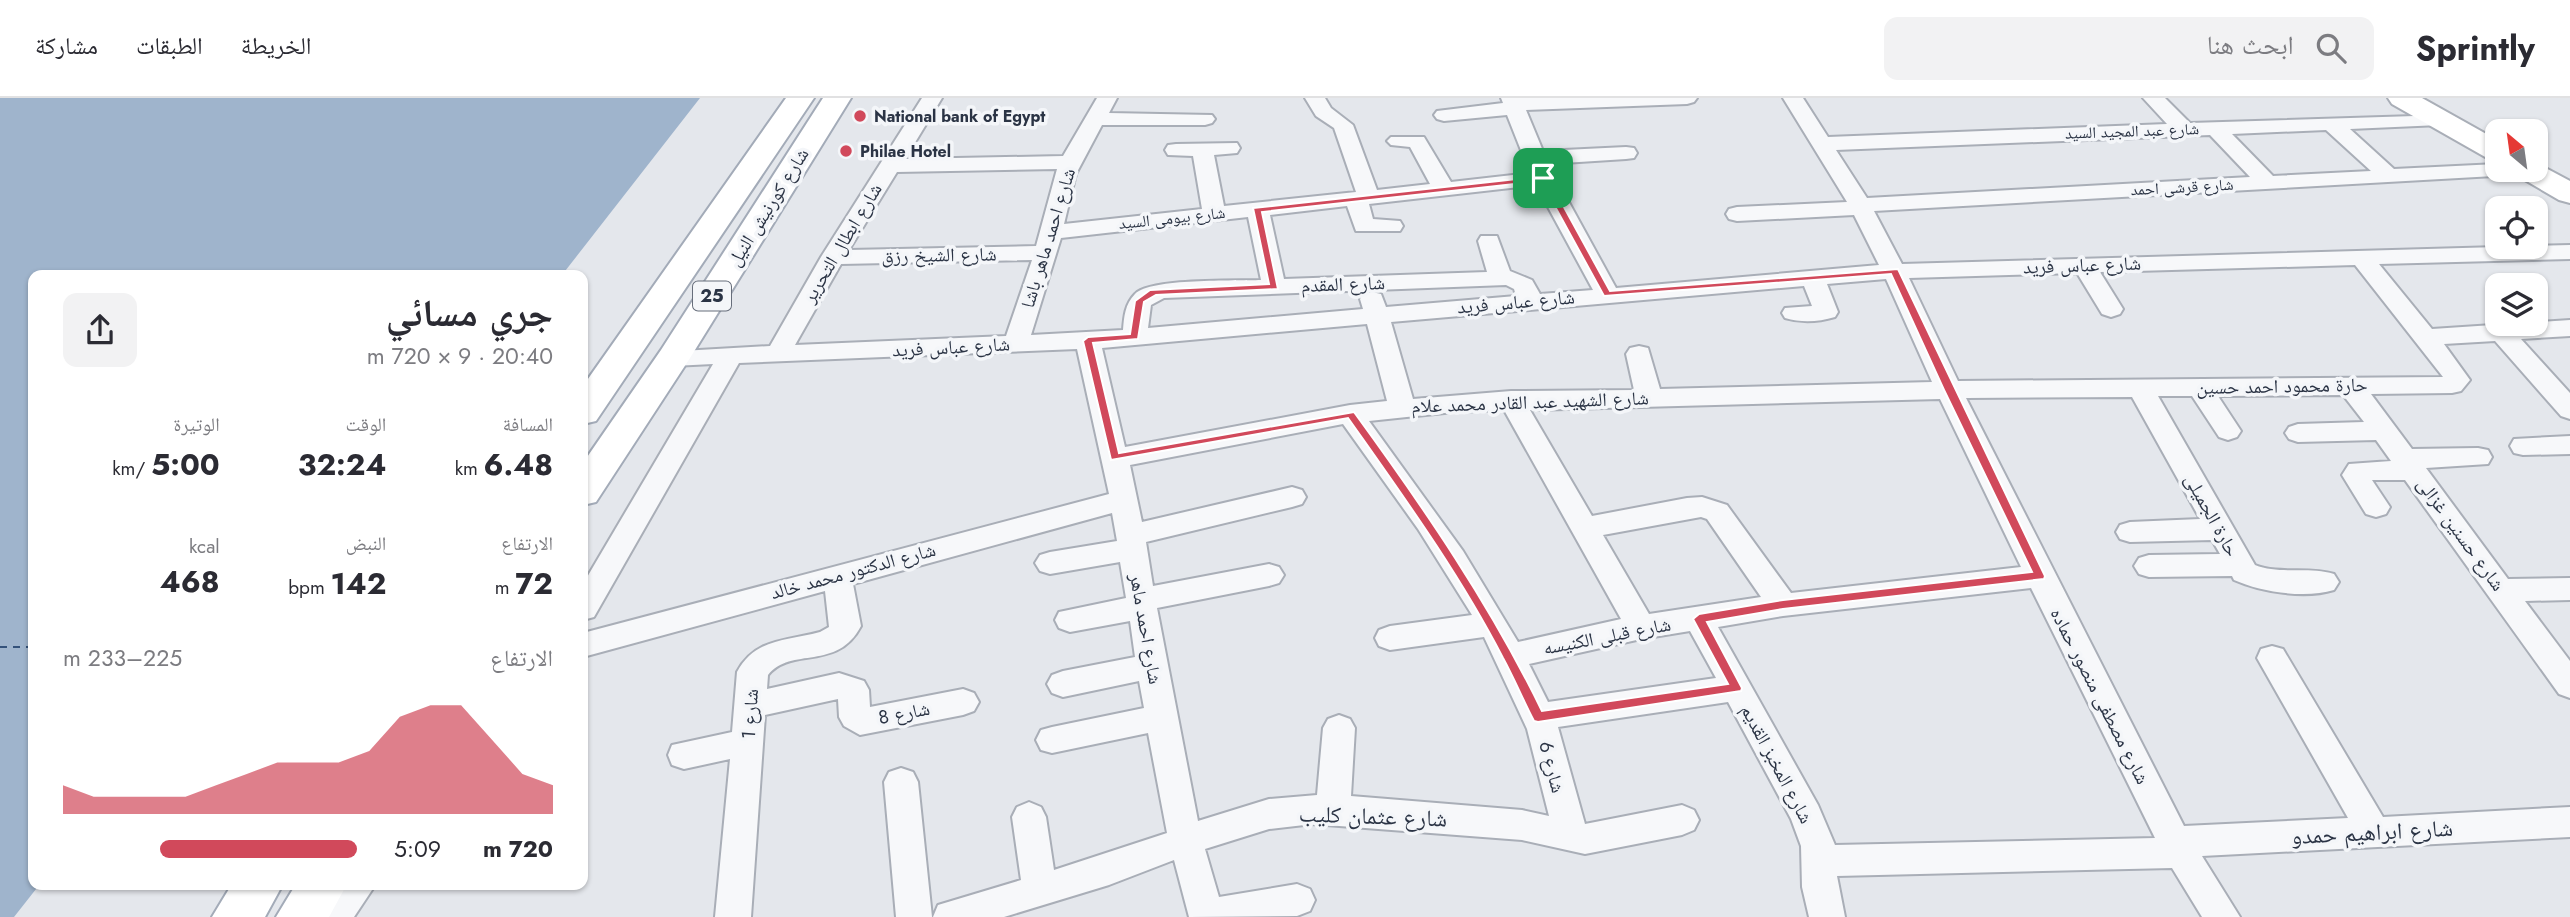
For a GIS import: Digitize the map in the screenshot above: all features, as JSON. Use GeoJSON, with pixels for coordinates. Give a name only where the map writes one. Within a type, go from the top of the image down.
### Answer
{"type":"FeatureCollection","features":[{"type":"Feature","properties":{"kind":"main road","name":"شارع كورنيش النيل"},"geometry":{"type":"LineString","coordinates":[[588,405],[800,98]]}},
{"type":"Feature","properties":{"kind":"main road","name":"شارع كورنيش النيل"},"geometry":{"type":"LineString","coordinates":[[588,485],[673,358],[837,98]]}},
{"type":"Feature","properties":{"kind":"main road"},"geometry":{"type":"LineString","coordinates":[[2402,98],[2485,145]]}},
{"type":"Feature","properties":{"kind":"main road"},"geometry":{"type":"LineString","coordinates":[[2548,151],[2570,163]]}},
{"type":"Feature","properties":{"kind":"main road"},"geometry":{"type":"LineString","coordinates":[[2548,181],[2570,194]]}},
{"type":"Feature","properties":{"kind":"main road"},"geometry":{"type":"LineString","coordinates":[[237,917],[255,890]]}},
{"type":"Feature","properties":{"kind":"main road"},"geometry":{"type":"LineString","coordinates":[[301,917],[319,890]]}},
{"type":"Feature","properties":{"kind":"street","name":"شارع ابطال التحرير"},"geometry":{"type":"LineString","coordinates":[[777,355],[833,257],[932,98]]}},
{"type":"Feature","properties":{"kind":"street","name":"شارع احمد ماهر باشا"},"geometry":{"type":"LineString","coordinates":[[1016,344],[1071,162],[1107,98]]}},
{"type":"Feature","properties":{"kind":"street"},"geometry":{"type":"LineString","coordinates":[[1315,98],[1323,112],[1343,125],[1363,198],[1364,226],[1392,226]]}},
{"type":"Feature","properties":{"kind":"street"},"geometry":{"type":"LineString","coordinates":[[1444,115],[1512,103],[1687,98]]}},
{"type":"Feature","properties":{"kind":"street","name":"شارع مصطفى منصور حماده"},"geometry":{"type":"LineString","coordinates":[[1793,98],[1861,206],[2039,576],[2177,848],[2222,917]]}},
{"type":"Feature","properties":{"kind":"street"},"geometry":{"type":"LineString","coordinates":[[2153,98],[2184,129]]}},
{"type":"Feature","properties":{"kind":"street"},"geometry":{"type":"LineString","coordinates":[[1512,103],[1539,168],[1607,294]]}},
{"type":"Feature","properties":{"kind":"street"},"geometry":{"type":"LineString","coordinates":[[1095,119],[1205,119]]}},
{"type":"Feature","properties":{"kind":"street","name":"شارع عبد المجيد السيد"},"geometry":{"type":"LineString","coordinates":[[1824,144],[2440,119]]}},
{"type":"Feature","properties":{"kind":"street"},"geometry":{"type":"LineString","coordinates":[[2330,123],[2389,177]]}},
{"type":"Feature","properties":{"kind":"street"},"geometry":{"type":"LineString","coordinates":[[2215,128],[2267,183]]}},
{"type":"Feature","properties":{"kind":"street"},"geometry":{"type":"LineString","coordinates":[[1398,141],[1417,141],[1444,189]]}},
{"type":"Feature","properties":{"kind":"street"},"geometry":{"type":"LineString","coordinates":[[1176,150],[1229,148]]}},
{"type":"Feature","properties":{"kind":"street"},"geometry":{"type":"LineString","coordinates":[[1202,149],[1214,214]]}},
{"type":"Feature","properties":{"kind":"street","name":"شارع بيومى السيد"},"geometry":{"type":"LineString","coordinates":[[1048,242],[1214,214],[1444,189],[1539,168],[1626,153]]}},
{"type":"Feature","properties":{"kind":"street"},"geometry":{"type":"LineString","coordinates":[[888,166],[1071,162]]}},
{"type":"Feature","properties":{"kind":"street","name":"شارع قرشى احمد"},"geometry":{"type":"LineString","coordinates":[[1737,214],[2485,171]]}},
{"type":"Feature","properties":{"kind":"street"},"geometry":{"type":"LineString","coordinates":[[1257,209],[1275,286]]}},
{"type":"Feature","properties":{"kind":"street"},"geometry":{"type":"LineString","coordinates":[[1489,241],[1501,278],[1524,285],[1530,300]]}},
{"type":"Feature","properties":{"kind":"street","name":"شارع الشيخ رزق"},"geometry":{"type":"LineString","coordinates":[[833,257],[1048,242]]}},
{"type":"Feature","properties":{"kind":"street","name":"شارع عباس فريد"},"geometry":{"type":"LineString","coordinates":[[673,358],[1088,341],[1530,300],[1894,271],[2570,252]]}},
{"type":"Feature","properties":{"kind":"street","name":"حارة محمود احمد حسين"},"geometry":{"type":"LineString","coordinates":[[1949,390],[2452,385],[2456,380],[2454,373],[2361,257]]}},
{"type":"Feature","properties":{"kind":"street"},"geometry":{"type":"LineString","coordinates":[[2084,265],[2111,309]]}},
{"type":"Feature","properties":{"kind":"street"},"geometry":{"type":"LineString","coordinates":[[1794,313],[1826,312],[1828,309],[1813,277]]}},
{"type":"Feature","properties":{"kind":"street","name":"شارع المقدم"},"geometry":{"type":"LineString","coordinates":[[1135,336],[1140,301],[1154,292],[1501,278]]}},
{"type":"Feature","properties":{"kind":"street"},"geometry":{"type":"LineString","coordinates":[[1367,283],[1402,407]]}},
{"type":"Feature","properties":{"kind":"street"},"geometry":{"type":"LineString","coordinates":[[2548,329],[2570,328]]}},
{"type":"Feature","properties":{"kind":"street"},"geometry":{"type":"LineString","coordinates":[[2427,337],[2485,333]]}},
{"type":"Feature","properties":{"kind":"street"},"geometry":{"type":"LineString","coordinates":[[2505,336],[2570,410]]}},
{"type":"Feature","properties":{"kind":"street","name":"شارع احمد ماهر"},"geometry":{"type":"LineString","coordinates":[[1088,341],[1124,500],[1175,804],[1206,917]]}},
{"type":"Feature","properties":{"kind":"street"},"geometry":{"type":"LineString","coordinates":[[1639,354],[1649,397]]}},
{"type":"Feature","properties":{"kind":"street"},"geometry":{"type":"LineString","coordinates":[[588,600],[731,356]]}},
{"type":"Feature","properties":{"kind":"street","name":"شارع حسنين غزالى"},"geometry":{"type":"LineString","coordinates":[[2350,385],[2570,685]]}},
{"type":"Feature","properties":{"kind":"street","name":"حارة الجميلى"},"geometry":{"type":"LineString","coordinates":[[2140,387],[2244,572],[2262,580],[2323,582]]}},
{"type":"Feature","properties":{"kind":"street"},"geometry":{"type":"LineString","coordinates":[[2199,387],[2228,430]]}},
{"type":"Feature","properties":{"kind":"street","name":"شارع الشهيد عبد القادر محمد علام"},"geometry":{"type":"LineString","coordinates":[[1115,458],[1350,414],[1402,407],[1511,400],[1949,390]]}},
{"type":"Feature","properties":{"kind":"street"},"geometry":{"type":"LineString","coordinates":[[1511,400],[1641,627]]}},
{"type":"Feature","properties":{"kind":"street","name":"شارع 6"},"geometry":{"type":"LineString","coordinates":[[1350,414],[1427,521],[1509,656],[1538,717],[1572,838]]}},
{"type":"Feature","properties":{"kind":"street"},"geometry":{"type":"LineString","coordinates":[[2298,433],[2384,431]]}},
{"type":"Feature","properties":{"kind":"street"},"geometry":{"type":"LineString","coordinates":[[2522,446],[2570,445]]}},
{"type":"Feature","properties":{"kind":"street"},"geometry":{"type":"LineString","coordinates":[[2376,507],[2357,480],[2359,471],[2478,457]]}},
{"type":"Feature","properties":{"kind":"street"},"geometry":{"type":"LineString","coordinates":[[1050,563],[1292,497]]}},
{"type":"Feature","properties":{"kind":"street","name":"شارع الدكتور محمد خالد"},"geometry":{"type":"LineString","coordinates":[[588,644],[1124,500]]}},
{"type":"Feature","properties":{"kind":"street"},"geometry":{"type":"LineString","coordinates":[[1585,528],[1688,508],[1702,507],[1717,512],[1783,605]]}},
{"type":"Feature","properties":{"kind":"street"},"geometry":{"type":"LineString","coordinates":[[2130,532],[2221,529]]}},
{"type":"Feature","properties":{"kind":"street"},"geometry":{"type":"LineString","coordinates":[[2149,566],[2241,565]]}},
{"type":"Feature","properties":{"kind":"street","name":"شارع 1"},"geometry":{"type":"LineString","coordinates":[[733,917],[753,672],[763,659],[832,640],[844,631],[846,626],[837,575]]}},
{"type":"Feature","properties":{"kind":"street"},"geometry":{"type":"LineString","coordinates":[[1070,620],[1269,575]]}},
{"type":"Feature","properties":{"kind":"street","name":"شارع قبلى الكنيسه"},"geometry":{"type":"LineString","coordinates":[[1509,656],[1641,627],[1783,605],[2039,576]]}},
{"type":"Feature","properties":{"kind":"street"},"geometry":{"type":"LineString","coordinates":[[2502,590],[2570,589]]}},
{"type":"Feature","properties":{"kind":"street","name":"شارع المخبز القديم"},"geometry":{"type":"LineString","coordinates":[[1699,619],[1791,785],[1818,846],[1820,887],[1828,917]]}},
{"type":"Feature","properties":{"kind":"street"},"geometry":{"type":"LineString","coordinates":[[1391,638],[1491,624]]}},
{"type":"Feature","properties":{"kind":"street"},"geometry":{"type":"LineString","coordinates":[[2272,658],[2374,832]]}},
{"type":"Feature","properties":{"kind":"street"},"geometry":{"type":"LineString","coordinates":[[1063,684],[1153,666]]}},
{"type":"Feature","properties":{"kind":"street","name":"شارع 8"},"geometry":{"type":"LineString","coordinates":[[750,706],[839,686],[853,690],[855,717],[860,722],[962,702]]}},
{"type":"Feature","properties":{"kind":"street"},"geometry":{"type":"LineString","coordinates":[[1538,717],[1736,688]]}},
{"type":"Feature","properties":{"kind":"street"},"geometry":{"type":"LineString","coordinates":[[1052,740],[1162,717]]}},
{"type":"Feature","properties":{"kind":"street"},"geometry":{"type":"LineString","coordinates":[[1334,810],[1339,728]]}},
{"type":"Feature","properties":{"kind":"street"},"geometry":{"type":"LineString","coordinates":[[684,755],[748,742]]}},
{"type":"Feature","properties":{"kind":"street"},"geometry":{"type":"LineString","coordinates":[[901,782],[914,917]]}},
{"type":"Feature","properties":{"kind":"street","name":"شارع عثمان كليب"},"geometry":{"type":"LineString","coordinates":[[951,917],[1030,901],[1226,825],[1269,814],[1334,810],[1522,825],[1572,838],[1598,839],[1682,820]]}},
{"type":"Feature","properties":{"kind":"street"},"geometry":{"type":"LineString","coordinates":[[1029,817],[1030,901]]}},
{"type":"Feature","properties":{"kind":"street","name":"شارع ابراهيم حمدو"},"geometry":{"type":"LineString","coordinates":[[1820,861],[2177,848],[2374,832],[2570,822]]}},
{"type":"Feature","properties":{"kind":"street"},"geometry":{"type":"LineString","coordinates":[[333,917],[353,890]]}},
{"type":"Feature","properties":{"kind":"street"},"geometry":{"type":"LineString","coordinates":[[1206,917],[1297,900]]}},
{"type":"Feature","properties":{"kind":"water"},"geometry":{"type":"Polygon","coordinates":[[[0,98],[700,98],[566,270],[28,270],[28,890],[35,890],[14,917],[0,917],[0,98]]]}},
{"type":"Feature","properties":{"kind":"ferry route"},"geometry":{"type":"LineString","coordinates":[[0,647],[28,647]]}},
{"type":"Feature","properties":{"kind":"place","name":"National bank of Egypt"},"geometry":{"type":"Point","coordinates":[860,116]}},
{"type":"Feature","properties":{"kind":"place","name":"Philae Hotel"},"geometry":{"type":"Point","coordinates":[846,151]}},
{"type":"Feature","properties":{"kind":"route"},"geometry":{"type":"LineString","coordinates":[[1543,178],[1607,294],[1894,271],[2039,576],[1783,605],[1699,619],[1736,688],[1538,717],[1509,656],[1469,588],[1406,490],[1350,414],[1115,458],[1088,341],[1135,336],[1140,301],[1154,292],[1275,286],[1257,209],[1543,178]]}}]}
